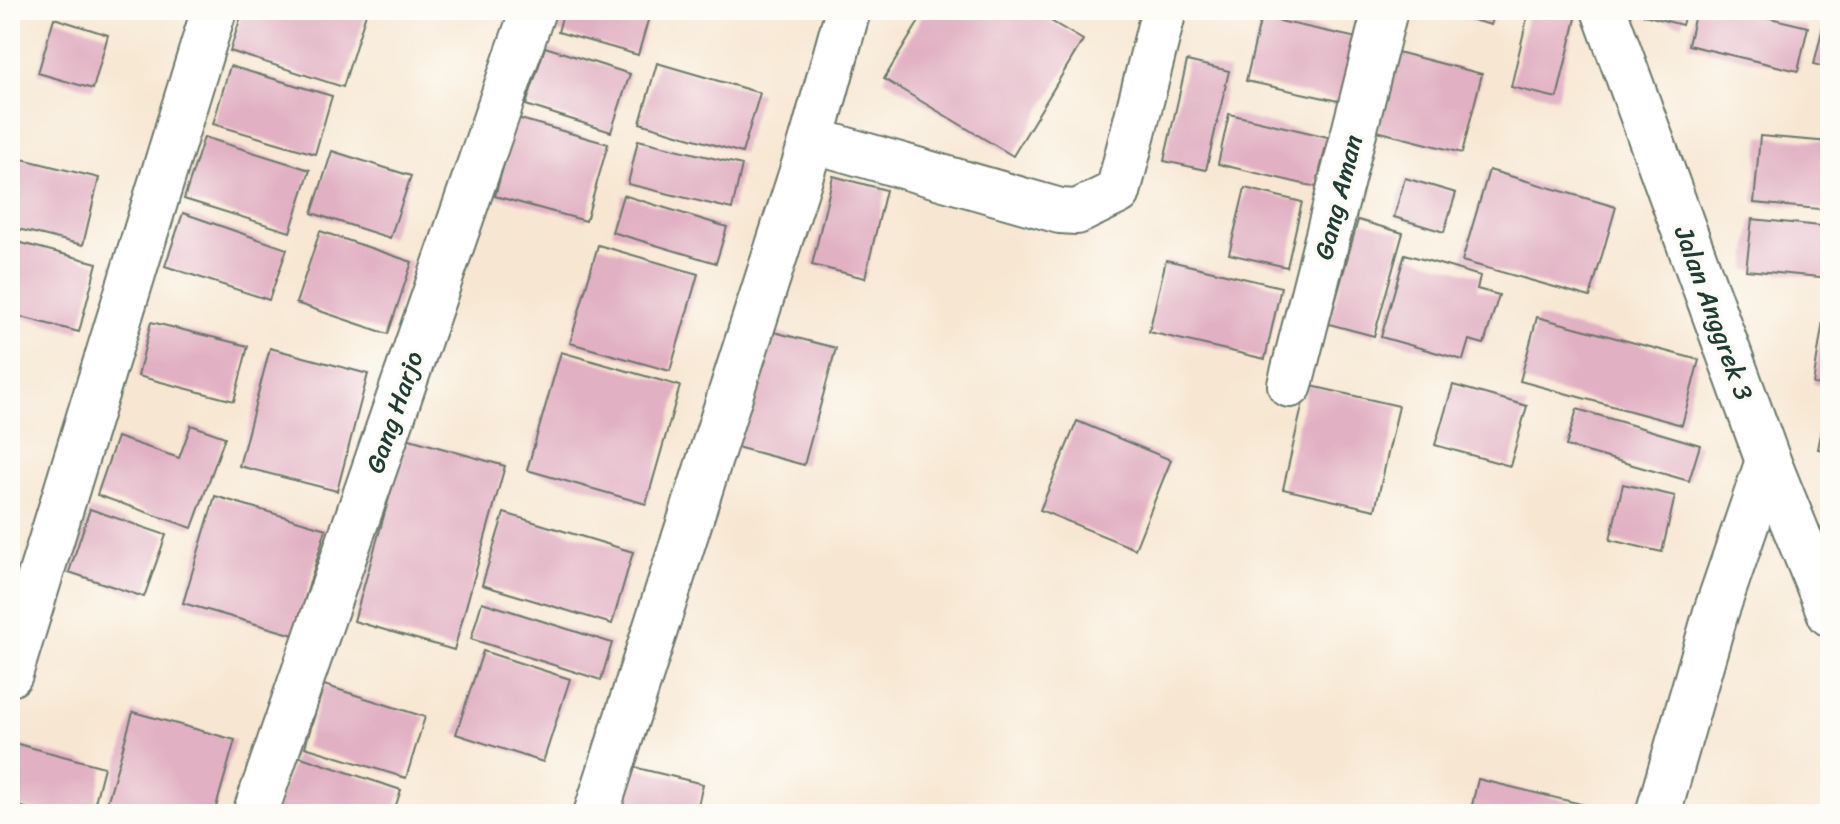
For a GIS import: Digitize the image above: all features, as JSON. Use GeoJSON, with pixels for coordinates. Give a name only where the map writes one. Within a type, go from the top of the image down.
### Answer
{"type":"FeatureCollection","features":[{"type":"Feature","properties":{"kind":"street"},"geometry":{"type":"LineString","coordinates":[[10,674],[214,10]]}},
{"type":"Feature","properties":{"kind":"street","name":"Gang Harjo"},"geometry":{"type":"LineString","coordinates":[[255,814],[533,10]]}},
{"type":"Feature","properties":{"kind":"street"},"geometry":{"type":"LineString","coordinates":[[596,814],[812,140],[848,10]]}},
{"type":"Feature","properties":{"kind":"street"},"geometry":{"type":"LineString","coordinates":[[812,140],[1060,211],[1077,212],[1118,192],[1164,10]]}},
{"type":"Feature","properties":{"kind":"street","name":"Gang Aman"},"geometry":{"type":"LineString","coordinates":[[1290,385],[1385,10]]}},
{"type":"Feature","properties":{"kind":"street","name":"Jalan Anggrek 3"},"geometry":{"type":"LineString","coordinates":[[1604,10],[1768,461],[1830,614]]}},
{"type":"Feature","properties":{"kind":"street"},"geometry":{"type":"LineString","coordinates":[[1658,814],[1716,612],[1768,461]]}},
{"type":"Feature","properties":{"kind":"building"},"geometry":{"type":"Polygon","coordinates":[[[243,10],[367,10],[343,87],[230,51],[243,10]]]}},
{"type":"Feature","properties":{"kind":"building"},"geometry":{"type":"Polygon","coordinates":[[[564,10],[651,10],[638,55],[558,32],[564,10]]]}},
{"type":"Feature","properties":{"kind":"building"},"geometry":{"type":"Polygon","coordinates":[[[926,10],[1032,10],[1083,40],[1013,156],[884,79],[926,10]]]}},
{"type":"Feature","properties":{"kind":"building"},"geometry":{"type":"Polygon","coordinates":[[[1330,10],[1371,10],[1368,21],[1330,10]]]}},
{"type":"Feature","properties":{"kind":"building"},"geometry":{"type":"Polygon","coordinates":[[[1435,10],[1495,10],[1491,25],[1435,10]]]}},
{"type":"Feature","properties":{"kind":"building"},"geometry":{"type":"Polygon","coordinates":[[[1529,10],[1578,10],[1557,98],[1511,87],[1529,10]]]}},
{"type":"Feature","properties":{"kind":"building"},"geometry":{"type":"Polygon","coordinates":[[[1645,10],[1686,10],[1682,25],[1644,15],[1645,10]]]}},
{"type":"Feature","properties":{"kind":"building"},"geometry":{"type":"Polygon","coordinates":[[[1696,10],[1736,10],[1808,27],[1798,71],[1688,45],[1696,10]]]}},
{"type":"Feature","properties":{"kind":"building"},"geometry":{"type":"Polygon","coordinates":[[[1827,10],[1830,10],[1830,69],[1814,64],[1827,10]]]}},
{"type":"Feature","properties":{"kind":"building"},"geometry":{"type":"Polygon","coordinates":[[[1261,17],[1357,38],[1343,102],[1246,81],[1261,17]]]}},
{"type":"Feature","properties":{"kind":"building"},"geometry":{"type":"Polygon","coordinates":[[[54,18],[108,35],[93,89],[38,73],[54,18]]]}},
{"type":"Feature","properties":{"kind":"building"},"geometry":{"type":"Polygon","coordinates":[[[545,47],[630,74],[611,132],[526,105],[545,47]]]}},
{"type":"Feature","properties":{"kind":"building"},"geometry":{"type":"Polygon","coordinates":[[[1397,52],[1482,74],[1462,153],[1377,131],[1397,52]]]}},
{"type":"Feature","properties":{"kind":"building"},"geometry":{"type":"Polygon","coordinates":[[[1187,61],[1229,71],[1206,170],[1164,161],[1187,61]]]}},
{"type":"Feature","properties":{"kind":"building"},"geometry":{"type":"Polygon","coordinates":[[[657,63],[760,93],[742,153],[640,123],[657,63]]]}},
{"type":"Feature","properties":{"kind":"building"},"geometry":{"type":"Polygon","coordinates":[[[230,66],[332,96],[315,154],[213,124],[230,66]]]}},
{"type":"Feature","properties":{"kind":"building"},"geometry":{"type":"Polygon","coordinates":[[[1229,114],[1328,137],[1316,187],[1218,164],[1229,114]]]}},
{"type":"Feature","properties":{"kind":"building"},"geometry":{"type":"Polygon","coordinates":[[[517,118],[608,144],[586,221],[495,196],[517,118]]]}},
{"type":"Feature","properties":{"kind":"building"},"geometry":{"type":"Polygon","coordinates":[[[1760,136],[1830,142],[1830,210],[1754,203],[1760,136]]]}},
{"type":"Feature","properties":{"kind":"building"},"geometry":{"type":"Polygon","coordinates":[[[204,137],[310,170],[290,232],[184,199],[204,137]]]}},
{"type":"Feature","properties":{"kind":"building"},"geometry":{"type":"Polygon","coordinates":[[[638,140],[742,165],[732,209],[628,184],[638,140]]]}},
{"type":"Feature","properties":{"kind":"building"},"geometry":{"type":"Polygon","coordinates":[[[332,151],[411,176],[390,238],[312,213],[332,151]]]}},
{"type":"Feature","properties":{"kind":"building"},"geometry":{"type":"Polygon","coordinates":[[[10,156],[99,178],[83,245],[10,227],[10,156]]]}},
{"type":"Feature","properties":{"kind":"building"},"geometry":{"type":"Polygon","coordinates":[[[1489,170],[1616,207],[1590,297],[1462,261],[1489,170]]]}},
{"type":"Feature","properties":{"kind":"building"},"geometry":{"type":"Polygon","coordinates":[[[833,176],[886,190],[865,278],[812,265],[833,176]]]}},
{"type":"Feature","properties":{"kind":"building"},"geometry":{"type":"Polygon","coordinates":[[[1405,178],[1456,193],[1444,232],[1394,217],[1405,178]]]}},
{"type":"Feature","properties":{"kind":"building"},"geometry":{"type":"Polygon","coordinates":[[[1245,188],[1302,202],[1287,267],[1229,254],[1245,188]]]}},
{"type":"Feature","properties":{"kind":"building"},"geometry":{"type":"Polygon","coordinates":[[[623,195],[727,227],[716,263],[612,232],[623,195]]]}},
{"type":"Feature","properties":{"kind":"building"},"geometry":{"type":"Polygon","coordinates":[[[183,213],[287,249],[269,300],[165,266],[183,213]]]}},
{"type":"Feature","properties":{"kind":"building"},"geometry":{"type":"Polygon","coordinates":[[[1752,219],[1830,227],[1830,278],[1746,270],[1752,219]]]}},
{"type":"Feature","properties":{"kind":"building"},"geometry":{"type":"Polygon","coordinates":[[[1358,220],[1403,233],[1374,336],[1329,324],[1358,220]]]}},
{"type":"Feature","properties":{"kind":"building"},"geometry":{"type":"Polygon","coordinates":[[[320,231],[412,262],[388,334],[296,303],[320,231]]]}},
{"type":"Feature","properties":{"kind":"building"},"geometry":{"type":"Polygon","coordinates":[[[10,240],[97,263],[79,332],[10,314],[10,240]]]}},
{"type":"Feature","properties":{"kind":"building"},"geometry":{"type":"Polygon","coordinates":[[[598,245],[698,274],[670,371],[570,343],[598,245]]]}},
{"type":"Feature","properties":{"kind":"building"},"geometry":{"type":"Polygon","coordinates":[[[1405,254],[1480,276],[1477,289],[1499,295],[1484,344],[1469,340],[1463,360],[1381,337],[1405,254]]]}},
{"type":"Feature","properties":{"kind":"building"},"geometry":{"type":"Polygon","coordinates":[[[1166,260],[1281,287],[1265,359],[1149,332],[1166,260]]]}},
{"type":"Feature","properties":{"kind":"building"},"geometry":{"type":"Polygon","coordinates":[[[1830,289],[1830,386],[1813,384],[1830,289]]]}},
{"type":"Feature","properties":{"kind":"building"},"geometry":{"type":"Polygon","coordinates":[[[1537,317],[1699,360],[1682,425],[1520,381],[1537,317]]]}},
{"type":"Feature","properties":{"kind":"building"},"geometry":{"type":"Polygon","coordinates":[[[151,322],[248,346],[234,401],[138,376],[151,322]]]}},
{"type":"Feature","properties":{"kind":"building"},"geometry":{"type":"Polygon","coordinates":[[[762,329],[836,348],[804,465],[729,445],[762,329]]]}},
{"type":"Feature","properties":{"kind":"building"},"geometry":{"type":"Polygon","coordinates":[[[270,348],[368,374],[337,491],[239,466],[270,348]]]}},
{"type":"Feature","properties":{"kind":"building"},"geometry":{"type":"Polygon","coordinates":[[[561,352],[680,386],[646,504],[527,470],[561,352]]]}},
{"type":"Feature","properties":{"kind":"building"},"geometry":{"type":"Polygon","coordinates":[[[1307,385],[1399,406],[1375,510],[1283,489],[1307,385]]]}},
{"type":"Feature","properties":{"kind":"building"},"geometry":{"type":"Polygon","coordinates":[[[1453,385],[1527,406],[1510,466],[1435,445],[1453,385]]]}},
{"type":"Feature","properties":{"kind":"building"},"geometry":{"type":"Polygon","coordinates":[[[1577,409],[1700,445],[1689,481],[1566,446],[1577,409]]]}},
{"type":"Feature","properties":{"kind":"building"},"geometry":{"type":"Polygon","coordinates":[[[1826,410],[1830,411],[1830,451],[1818,449],[1826,410]]]}},
{"type":"Feature","properties":{"kind":"building"},"geometry":{"type":"Polygon","coordinates":[[[1077,421],[1171,460],[1135,549],[1040,510],[1077,421]]]}},
{"type":"Feature","properties":{"kind":"building"},"geometry":{"type":"Polygon","coordinates":[[[191,425],[225,437],[192,528],[97,495],[117,437],[179,458],[191,425]]]}},
{"type":"Feature","properties":{"kind":"building"},"geometry":{"type":"Polygon","coordinates":[[[406,438],[505,466],[454,650],[354,621],[406,438]]]}},
{"type":"Feature","properties":{"kind":"building"},"geometry":{"type":"Polygon","coordinates":[[[1623,484],[1675,496],[1662,552],[1610,540],[1623,484]]]}},
{"type":"Feature","properties":{"kind":"building"},"geometry":{"type":"Polygon","coordinates":[[[215,496],[326,529],[294,635],[183,603],[215,496]]]}},
{"type":"Feature","properties":{"kind":"building"},"geometry":{"type":"Polygon","coordinates":[[[90,509],[166,535],[144,597],[69,572],[90,509]]]}},
{"type":"Feature","properties":{"kind":"building"},"geometry":{"type":"Polygon","coordinates":[[[504,513],[633,552],[612,624],[482,585],[504,513]]]}},
{"type":"Feature","properties":{"kind":"building"},"geometry":{"type":"Polygon","coordinates":[[[482,602],[612,643],[601,680],[471,639],[482,602]]]}},
{"type":"Feature","properties":{"kind":"building"},"geometry":{"type":"Polygon","coordinates":[[[483,651],[570,679],[543,762],[456,734],[483,651]]]}},
{"type":"Feature","properties":{"kind":"building"},"geometry":{"type":"Polygon","coordinates":[[[324,685],[425,717],[406,778],[305,747],[324,685]]]}},
{"type":"Feature","properties":{"kind":"building"},"geometry":{"type":"Polygon","coordinates":[[[133,712],[235,740],[214,814],[104,814],[133,712]]]}},
{"type":"Feature","properties":{"kind":"building"},"geometry":{"type":"Polygon","coordinates":[[[14,743],[104,767],[92,814],[50,814],[10,804],[10,760],[14,743]]]}},
{"type":"Feature","properties":{"kind":"building"},"geometry":{"type":"Polygon","coordinates":[[[295,755],[401,790],[393,814],[275,814],[295,755]]]}},
{"type":"Feature","properties":{"kind":"building"},"geometry":{"type":"Polygon","coordinates":[[[621,764],[703,784],[696,814],[609,814],[621,764]]]}},
{"type":"Feature","properties":{"kind":"building"},"geometry":{"type":"Polygon","coordinates":[[[1478,779],[1606,810],[1605,814],[1470,814],[1478,779]]]}}]}
